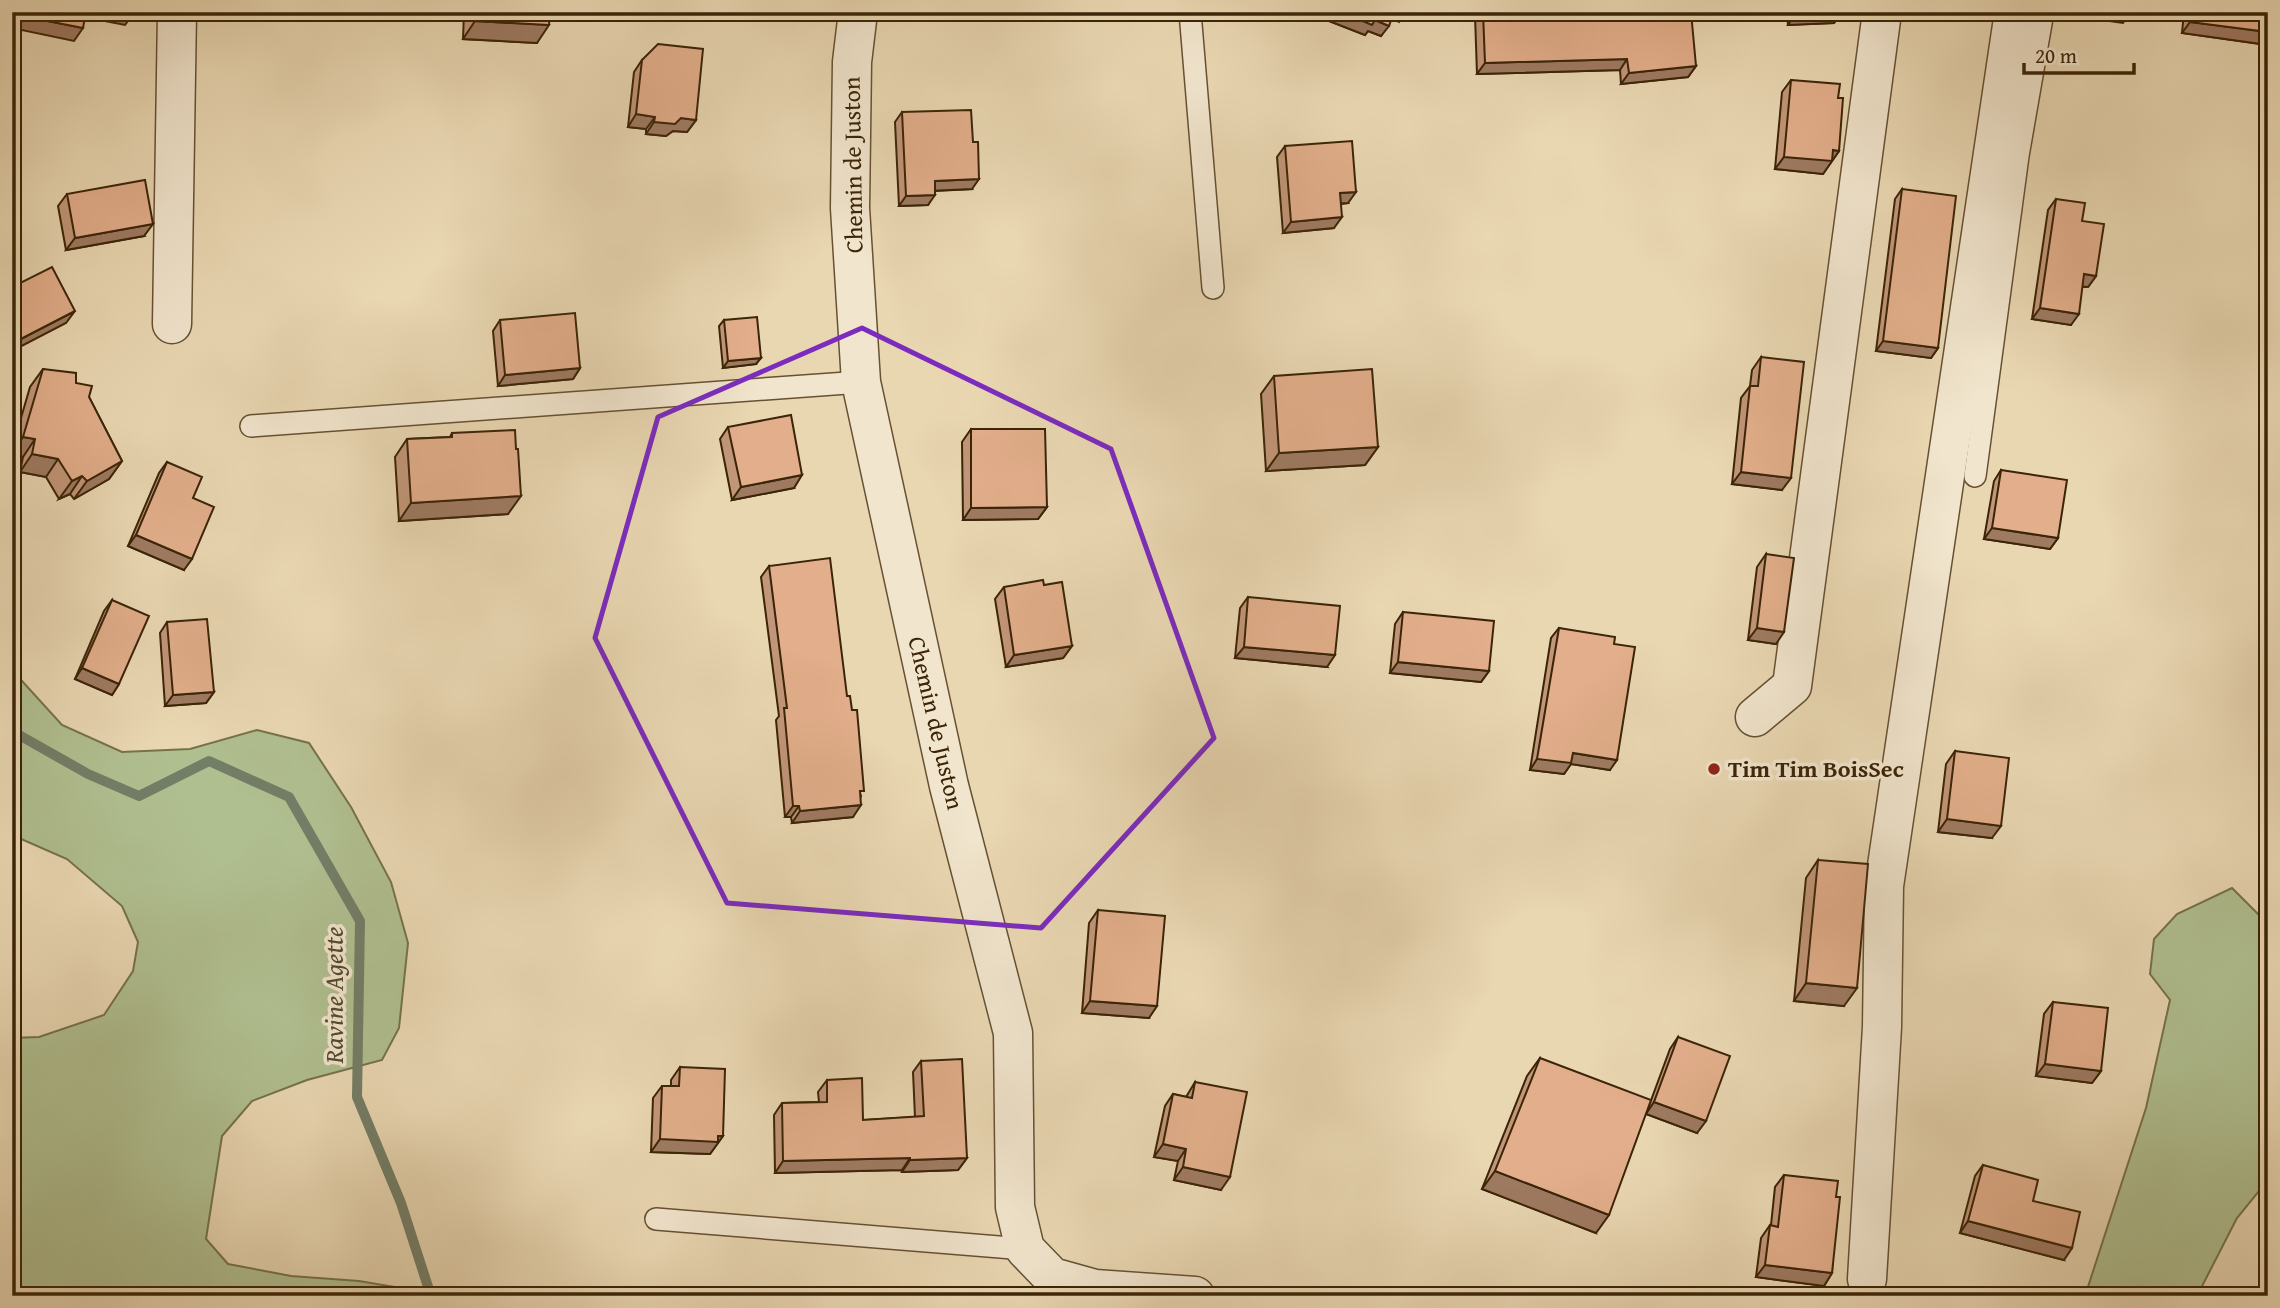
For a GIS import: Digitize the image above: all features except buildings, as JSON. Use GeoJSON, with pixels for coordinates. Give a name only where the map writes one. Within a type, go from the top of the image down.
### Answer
{"type":"FeatureCollection","features":[{"type":"Feature","properties":{"kind":"street"},"geometry":{"type":"LineString","coordinates":[[172,324],[177,12]]}},
{"type":"Feature","properties":{"kind":"street","name":"Chemin de Juston"},"geometry":{"type":"LineString","coordinates":[[858,12],[852,62],[850,208],[861,382],[949,786],[1013,1033],[1015,1207],[1025,1249]]}},
{"type":"Feature","properties":{"kind":"street"},"geometry":{"type":"LineString","coordinates":[[1755,717],[1792,686],[1882,12]]}},
{"type":"Feature","properties":{"kind":"street"},"geometry":{"type":"LineString","coordinates":[[1867,1279],[1882,1027],[1884,886],[2014,12]]}},
{"type":"Feature","properties":{"kind":"street"},"geometry":{"type":"LineString","coordinates":[[1025,1249],[1052,1277],[1094,1289],[1195,1296]]}},
{"type":"Feature","properties":{"kind":"lane"},"geometry":{"type":"LineString","coordinates":[[1190,12],[1213,288]]}},
{"type":"Feature","properties":{"kind":"lane"},"geometry":{"type":"LineString","coordinates":[[1975,476],[2018,156],[2043,12]]}},
{"type":"Feature","properties":{"kind":"lane"},"geometry":{"type":"LineString","coordinates":[[251,426],[861,382]]}},
{"type":"Feature","properties":{"kind":"lane"},"geometry":{"type":"LineString","coordinates":[[656,1219],[1025,1249]]}},
{"type":"Feature","properties":{"kind":"highlighted area"},"geometry":{"type":"Polygon","coordinates":[[[862,328],[1111,449],[1214,738],[1041,928],[727,903],[595,638],[658,417],[862,328]]]}},
{"type":"Feature","properties":{"kind":"green space"},"geometry":{"type":"Polygon","coordinates":[[[12,670],[62,725],[122,752],[190,749],[257,730],[309,743],[351,807],[391,882],[408,943],[399,1028],[382,1060],[307,1080],[252,1101],[222,1136],[206,1239],[228,1264],[291,1276],[359,1281],[448,1296],[12,1296],[12,1038],[39,1037],[104,1015],[133,971],[138,942],[122,906],[67,859],[12,835],[12,670]]]}},
{"type":"Feature","properties":{"kind":"green space"},"geometry":{"type":"Polygon","coordinates":[[[2232,888],[2268,924],[2268,1180],[2237,1218],[2197,1296],[2085,1296],[2146,1108],[2170,1000],[2150,974],[2154,939],[2177,914],[2232,888]]]}},
{"type":"Feature","properties":{"kind":"waterway","name":"Ravine Agette"},"geometry":{"type":"LineString","coordinates":[[12,731],[88,774],[139,796],[209,761],[289,797],[360,921],[357,1097],[401,1203],[431,1296]]}},
{"type":"Feature","properties":{"kind":"place","name":"Tim Tim BoisSec"},"geometry":{"type":"Point","coordinates":[1714,769]}}]}
